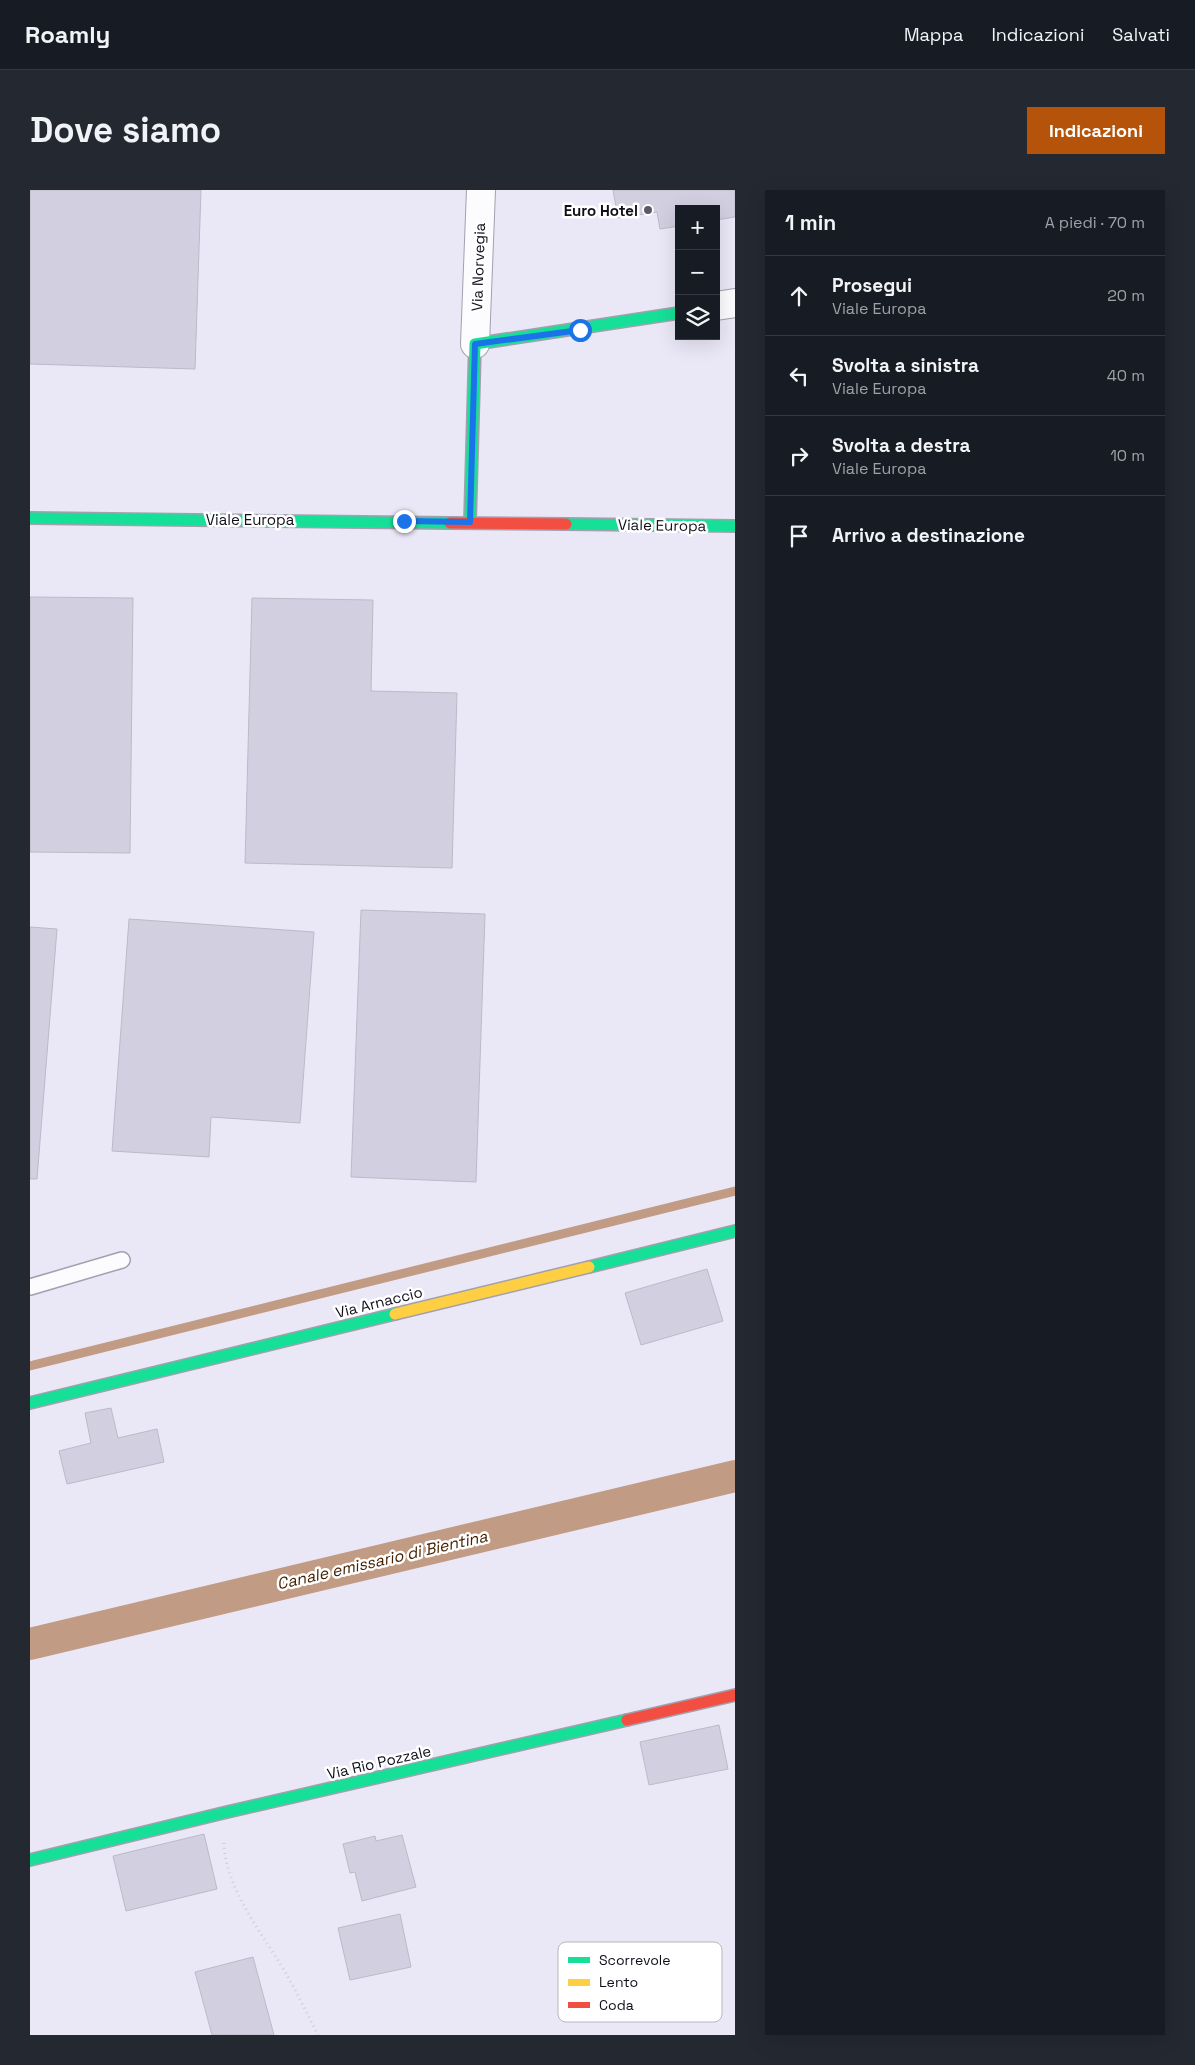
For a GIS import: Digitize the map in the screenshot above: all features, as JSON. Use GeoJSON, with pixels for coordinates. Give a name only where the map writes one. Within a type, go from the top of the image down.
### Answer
{"type":"FeatureCollection","features":[{"type":"Feature","properties":{"kind":"street","name":"Via Norvegia"},"geometry":{"type":"LineString","coordinates":[[475,344],[481,190]]}},
{"type":"Feature","properties":{"kind":"street"},"geometry":{"type":"LineString","coordinates":[[720,305],[735,303]]}},
{"type":"Feature","properties":{"kind":"street"},"geometry":{"type":"LineString","coordinates":[[470,522],[475,344],[580,330],[675,314]]}},
{"type":"Feature","properties":{"kind":"street","name":"Viale Europa"},"geometry":{"type":"LineString","coordinates":[[30,518],[735,526]]}},
{"type":"Feature","properties":{"kind":"street","name":"Via Arnaccio"},"geometry":{"type":"LineString","coordinates":[[30,1404],[735,1231]]}},
{"type":"Feature","properties":{"kind":"street","name":"Via Rio Pozzale"},"geometry":{"type":"LineString","coordinates":[[30,1860],[223,1813],[735,1695]]}},
{"type":"Feature","properties":{"kind":"lane"},"geometry":{"type":"LineString","coordinates":[[30,1286],[122,1260]]}},
{"type":"Feature","properties":{"kind":"path"},"geometry":{"type":"LineString","coordinates":[[223,1813],[224,1849],[232,1879],[242,1902],[288,1978],[318,2035]]}},
{"type":"Feature","properties":{"kind":"building"},"geometry":{"type":"Polygon","coordinates":[[[30,190],[201,190],[195,369],[30,364],[30,190]]]}},
{"type":"Feature","properties":{"kind":"building","name":"Euro Hotel"},"geometry":{"type":"Polygon","coordinates":[[[613,190],[735,190],[735,217],[720,219],[720,205],[675,205],[675,227],[660,229],[657,212],[618,218],[613,190]]]}},
{"type":"Feature","properties":{"kind":"building"},"geometry":{"type":"Polygon","coordinates":[[[30,597],[133,598],[130,853],[30,852],[30,597]]]}},
{"type":"Feature","properties":{"kind":"building"},"geometry":{"type":"Polygon","coordinates":[[[252,598],[373,600],[371,691],[457,693],[452,868],[245,863],[252,598]]]}},
{"type":"Feature","properties":{"kind":"building"},"geometry":{"type":"Polygon","coordinates":[[[361,910],[485,914],[476,1182],[351,1177],[361,910]]]}},
{"type":"Feature","properties":{"kind":"building"},"geometry":{"type":"Polygon","coordinates":[[[129,919],[314,932],[300,1123],[211,1117],[209,1157],[112,1151],[129,919]]]}},
{"type":"Feature","properties":{"kind":"building"},"geometry":{"type":"Polygon","coordinates":[[[30,927],[57,929],[37,1179],[30,1179],[30,927]]]}},
{"type":"Feature","properties":{"kind":"building"},"geometry":{"type":"Polygon","coordinates":[[[707,1269],[723,1321],[641,1345],[625,1293],[707,1269]]]}},
{"type":"Feature","properties":{"kind":"building"},"geometry":{"type":"Polygon","coordinates":[[[111,1408],[118,1438],[157,1429],[164,1462],[67,1484],[59,1451],[91,1443],[85,1413],[111,1408]]]}},
{"type":"Feature","properties":{"kind":"building"},"geometry":{"type":"Polygon","coordinates":[[[719,1725],[728,1769],[649,1785],[640,1742],[719,1725]]]}},
{"type":"Feature","properties":{"kind":"building"},"geometry":{"type":"Polygon","coordinates":[[[204,1834],[217,1889],[126,1911],[113,1856],[204,1834]]]}},
{"type":"Feature","properties":{"kind":"building"},"geometry":{"type":"Polygon","coordinates":[[[402,1835],[416,1887],[362,1901],[355,1872],[350,1873],[343,1844],[375,1836],[376,1841],[402,1835]]]}},
{"type":"Feature","properties":{"kind":"building"},"geometry":{"type":"Polygon","coordinates":[[[400,1914],[411,1967],[350,1980],[338,1928],[400,1914]]]}},
{"type":"Feature","properties":{"kind":"building"},"geometry":{"type":"Polygon","coordinates":[[[253,1957],[274,2035],[212,2035],[195,1972],[253,1957]]]}},
{"type":"Feature","properties":{"kind":"waterway"},"geometry":{"type":"LineString","coordinates":[[30,1366],[735,1191]]}},
{"type":"Feature","properties":{"kind":"waterway","name":"Canale emissario di Bientina"},"geometry":{"type":"LineString","coordinates":[[30,1644],[735,1476]]}},
{"type":"Feature","properties":{"kind":"traffic: fast"},"geometry":{"type":"LineString","coordinates":[[470,522],[475,344],[675,314]]}},
{"type":"Feature","properties":{"kind":"traffic: fast"},"geometry":{"type":"LineString","coordinates":[[30,518],[450,523]]}},
{"type":"Feature","properties":{"kind":"traffic: fast"},"geometry":{"type":"LineString","coordinates":[[566,524],[735,526]]}},
{"type":"Feature","properties":{"kind":"traffic: fast"},"geometry":{"type":"LineString","coordinates":[[589,1267],[735,1231]]}},
{"type":"Feature","properties":{"kind":"traffic: fast"},"geometry":{"type":"LineString","coordinates":[[30,1403],[395,1314]]}},
{"type":"Feature","properties":{"kind":"traffic: fast"},"geometry":{"type":"LineString","coordinates":[[30,1860],[223,1813],[627,1720]]}},
{"type":"Feature","properties":{"kind":"traffic: slow"},"geometry":{"type":"LineString","coordinates":[[395,1314],[589,1267]]}},
{"type":"Feature","properties":{"kind":"traffic: jam"},"geometry":{"type":"LineString","coordinates":[[450,523],[566,524]]}},
{"type":"Feature","properties":{"kind":"traffic: jam"},"geometry":{"type":"LineString","coordinates":[[627,1720],[735,1695]]}},
{"type":"Feature","properties":{"kind":"place","name":"Euro Hotel"},"geometry":{"type":"Point","coordinates":[648,210]}},
{"type":"Feature","properties":{"kind":"route"},"geometry":{"type":"LineString","coordinates":[[404,521],[470,522],[475,344],[580,330]]}}]}
